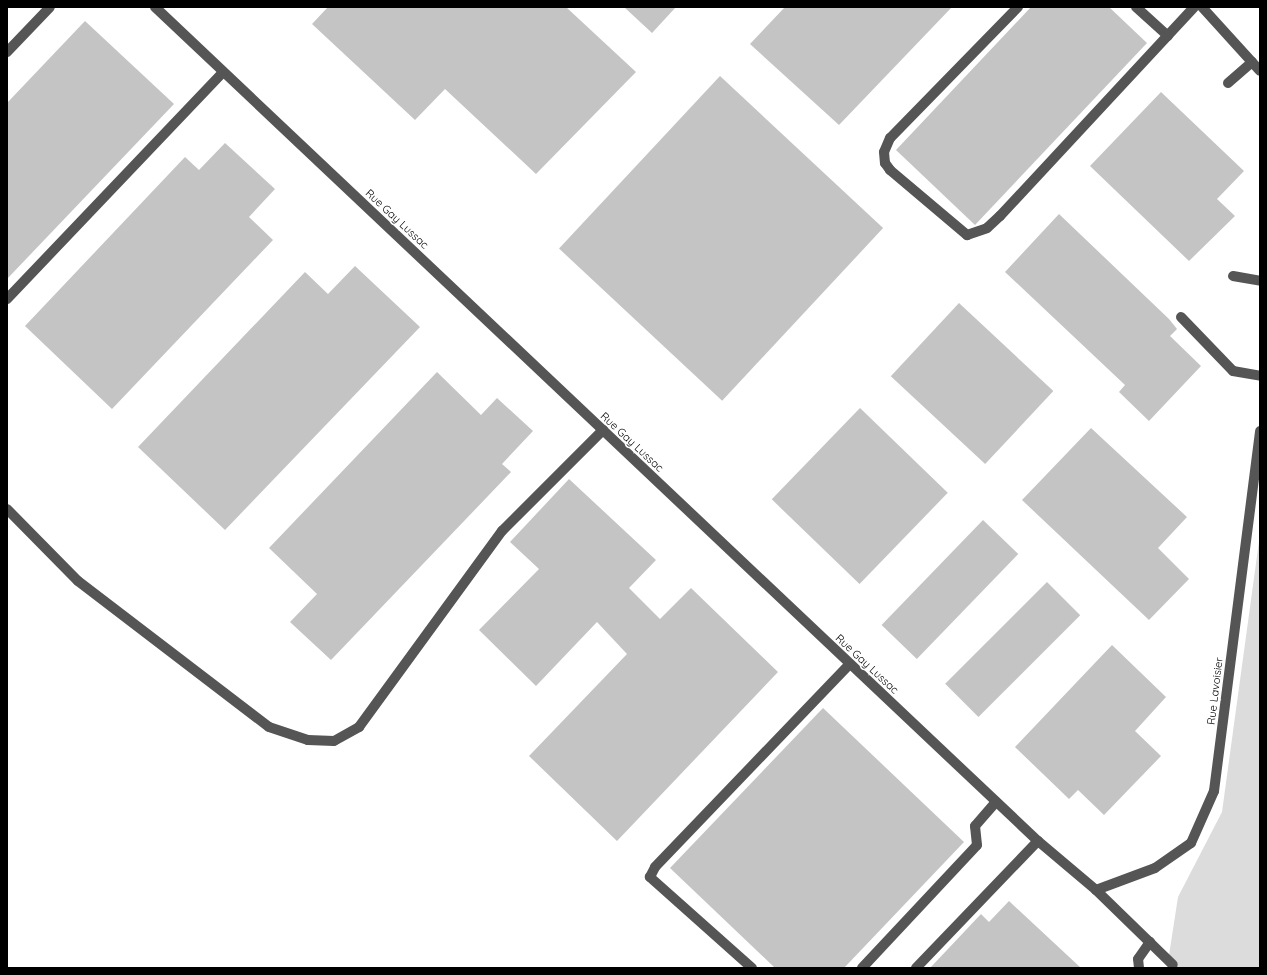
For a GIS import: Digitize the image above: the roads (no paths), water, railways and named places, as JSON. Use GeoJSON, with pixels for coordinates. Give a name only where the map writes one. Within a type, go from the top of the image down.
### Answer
{"type":"FeatureCollection","features":[{"type":"Feature","properties":{"kind":"street"},"geometry":{"type":"LineString","coordinates":[[7,52],[50,7]]}},
{"type":"Feature","properties":{"kind":"street","name":"Rue Gay Lussac"},"geometry":{"type":"LineString","coordinates":[[155,7],[996,802],[1038,841],[1096,890],[1173,965]]}},
{"type":"Feature","properties":{"kind":"street"},"geometry":{"type":"LineString","coordinates":[[1018,7],[890,138],[884,152],[884,163],[890,170],[967,235],[987,228],[1000,216],[1194,7]]}},
{"type":"Feature","properties":{"kind":"street"},"geometry":{"type":"LineString","coordinates":[[1136,7],[1168,36]]}},
{"type":"Feature","properties":{"kind":"street"},"geometry":{"type":"LineString","coordinates":[[1202,7],[1260,71]]}},
{"type":"Feature","properties":{"kind":"street"},"geometry":{"type":"LineString","coordinates":[[1228,83],[1252,62]]}},
{"type":"Feature","properties":{"kind":"street"},"geometry":{"type":"LineString","coordinates":[[7,299],[224,72]]}},
{"type":"Feature","properties":{"kind":"street"},"geometry":{"type":"LineString","coordinates":[[1233,276],[1260,281]]}},
{"type":"Feature","properties":{"kind":"street"},"geometry":{"type":"LineString","coordinates":[[1181,318],[1233,371],[1260,376]]}},
{"type":"Feature","properties":{"kind":"street"},"geometry":{"type":"LineString","coordinates":[[7,509],[78,581],[269,727],[308,740],[334,741],[359,727],[502,531],[603,430]]}},
{"type":"Feature","properties":{"kind":"street","name":"Rue Lavoisier"},"geometry":{"type":"LineString","coordinates":[[1096,890],[1155,868],[1192,843],[1214,791],[1260,431]]}},
{"type":"Feature","properties":{"kind":"street"},"geometry":{"type":"LineString","coordinates":[[752,968],[650,877],[655,867],[850,664]]}},
{"type":"Feature","properties":{"kind":"street"},"geometry":{"type":"LineString","coordinates":[[862,968],[977,845],[975,826],[996,802]]}},
{"type":"Feature","properties":{"kind":"street"},"geometry":{"type":"LineString","coordinates":[[916,968],[1038,841]]}},
{"type":"Feature","properties":{"kind":"street"},"geometry":{"type":"LineString","coordinates":[[1139,968],[1138,959],[1150,942]]}}]}
